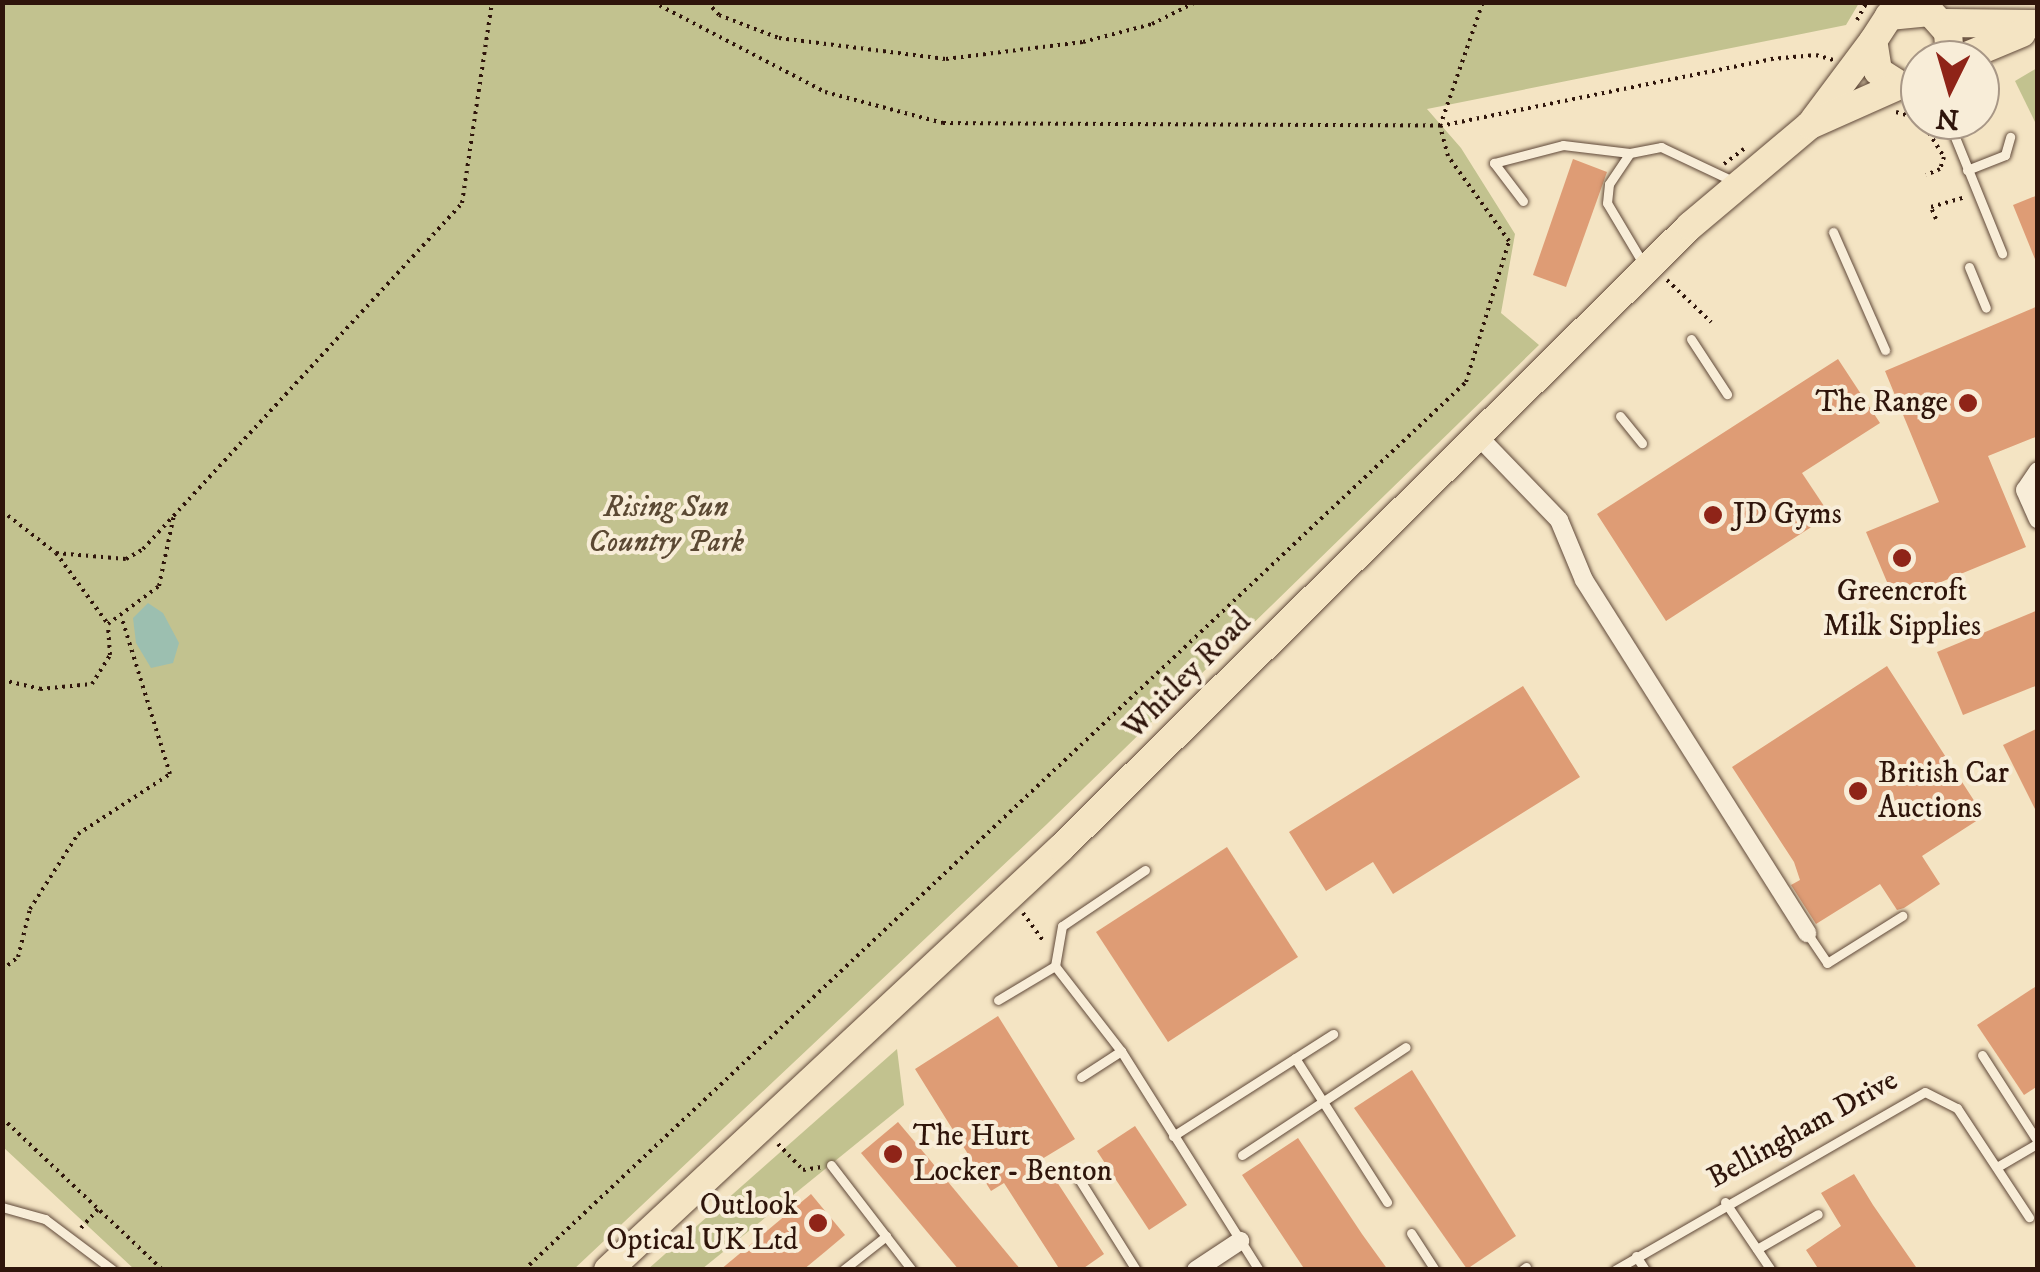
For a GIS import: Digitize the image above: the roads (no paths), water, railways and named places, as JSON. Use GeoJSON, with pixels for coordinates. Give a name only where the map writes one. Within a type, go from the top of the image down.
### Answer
{"type":"FeatureCollection","features":[{"type":"Feature","properties":{"kind":"main road"},"geometry":{"type":"LineString","coordinates":[[1890,10],[2038,25]]}},
{"type":"Feature","properties":{"kind":"main road","name":"Whitley Road"},"geometry":{"type":"LineString","coordinates":[[608,1270],[1061,848],[1738,183],[1810,125],[1873,42],[1890,10]]}},
{"type":"Feature","properties":{"kind":"main road"},"geometry":{"type":"LineString","coordinates":[[1933,12],[1943,40]]}},
{"type":"Feature","properties":{"kind":"main road"},"geometry":{"type":"LineString","coordinates":[[2000,42],[2038,25]]}},
{"type":"Feature","properties":{"kind":"main road"},"geometry":{"type":"LineString","coordinates":[[1873,42],[1878,70],[1900,82]]}},
{"type":"Feature","properties":{"kind":"main road","name":"Whitley Road"},"geometry":{"type":"LineString","coordinates":[[1810,125],[1900,93]]}},
{"type":"Feature","properties":{"kind":"street"},"geometry":{"type":"LineString","coordinates":[[1477,436],[1560,520],[1584,580],[1807,932]]}},
{"type":"Feature","properties":{"kind":"street"},"geometry":{"type":"LineString","coordinates":[[2038,470],[2025,490],[2038,519]]}},
{"type":"Feature","properties":{"kind":"street"},"geometry":{"type":"LineString","coordinates":[[1196,1270],[1240,1241]]}},
{"type":"Feature","properties":{"kind":"lane"},"geometry":{"type":"LineString","coordinates":[[1968,170],[2005,156],[2010,138]]}},
{"type":"Feature","properties":{"kind":"lane"},"geometry":{"type":"LineString","coordinates":[[1955,140],[2002,252]]}},
{"type":"Feature","properties":{"kind":"lane"},"geometry":{"type":"LineString","coordinates":[[1523,200],[1494,163],[1563,145],[1630,153],[1650,146],[1672,150],[1738,183]]}},
{"type":"Feature","properties":{"kind":"lane"},"geometry":{"type":"LineString","coordinates":[[1630,153],[1610,184],[1607,203],[1653,270]]}},
{"type":"Feature","properties":{"kind":"lane"},"geometry":{"type":"LineString","coordinates":[[1833,232],[1886,350]]}},
{"type":"Feature","properties":{"kind":"lane"},"geometry":{"type":"LineString","coordinates":[[1969,266],[1986,308]]}},
{"type":"Feature","properties":{"kind":"lane"},"geometry":{"type":"LineString","coordinates":[[1690,339],[1727,394]]}},
{"type":"Feature","properties":{"kind":"lane"},"geometry":{"type":"LineString","coordinates":[[1620,416],[1642,442]]}},
{"type":"Feature","properties":{"kind":"lane"},"geometry":{"type":"LineString","coordinates":[[1145,870],[1062,926],[1053,954],[1055,966],[1121,1051],[1259,1270]]}},
{"type":"Feature","properties":{"kind":"lane"},"geometry":{"type":"LineString","coordinates":[[1807,932],[1827,963],[1902,916]]}},
{"type":"Feature","properties":{"kind":"lane"},"geometry":{"type":"LineString","coordinates":[[998,1000],[1055,966]]}},
{"type":"Feature","properties":{"kind":"lane"},"geometry":{"type":"LineString","coordinates":[[1173,1136],[1334,1034]]}},
{"type":"Feature","properties":{"kind":"lane"},"geometry":{"type":"LineString","coordinates":[[1242,1155],[1406,1047]]}},
{"type":"Feature","properties":{"kind":"lane"},"geometry":{"type":"LineString","coordinates":[[1081,1076],[1121,1051]]}},
{"type":"Feature","properties":{"kind":"lane"},"geometry":{"type":"LineString","coordinates":[[1982,1055],[2038,1142],[1997,1167]]}},
{"type":"Feature","properties":{"kind":"lane"},"geometry":{"type":"LineString","coordinates":[[1295,1058],[1387,1202]]}},
{"type":"Feature","properties":{"kind":"lane","name":"Bellingham Drive"},"geometry":{"type":"LineString","coordinates":[[1615,1270],[1725,1202],[1925,1092],[1950,1101],[2028,1217]]}},
{"type":"Feature","properties":{"kind":"lane"},"geometry":{"type":"LineString","coordinates":[[831,1164],[912,1270]]}},
{"type":"Feature","properties":{"kind":"lane"},"geometry":{"type":"LineString","coordinates":[[1079,1178],[1136,1270]]}},
{"type":"Feature","properties":{"kind":"lane"},"geometry":{"type":"LineString","coordinates":[[1725,1202],[1772,1270]]}},
{"type":"Feature","properties":{"kind":"lane"},"geometry":{"type":"LineString","coordinates":[[2,1207],[45,1219],[113,1270]]}},
{"type":"Feature","properties":{"kind":"lane"},"geometry":{"type":"LineString","coordinates":[[1757,1248],[1818,1214]]}},
{"type":"Feature","properties":{"kind":"lane"},"geometry":{"type":"LineString","coordinates":[[1411,1233],[1435,1270]]}},
{"type":"Feature","properties":{"kind":"lane"},"geometry":{"type":"LineString","coordinates":[[844,1270],[886,1236]]}},
{"type":"Feature","properties":{"kind":"lane"},"geometry":{"type":"LineString","coordinates":[[1636,1256],[1644,1270]]}},
{"type":"Feature","properties":{"kind":"place","name":"The Range"},"geometry":{"type":"Point","coordinates":[1968,403]}},
{"type":"Feature","properties":{"kind":"place","name":"JD Gyms"},"geometry":{"type":"Point","coordinates":[1713,515]}},
{"type":"Feature","properties":{"kind":"place","name":"Greencroft Milk Sipplies"},"geometry":{"type":"Point","coordinates":[1902,558]}},
{"type":"Feature","properties":{"kind":"place","name":"British Car Auctions"},"geometry":{"type":"Point","coordinates":[1858,791]}},
{"type":"Feature","properties":{"kind":"place","name":"The Hurt Locker - Benton"},"geometry":{"type":"Point","coordinates":[893,1154]}},
{"type":"Feature","properties":{"kind":"place","name":"Outlook Optical UK Ltd"},"geometry":{"type":"Point","coordinates":[818,1223]}},
{"type":"Feature","properties":{"kind":"park label","name":"Rising Sun Country Park"},"geometry":{"type":"Point","coordinates":[666,525]}}]}
